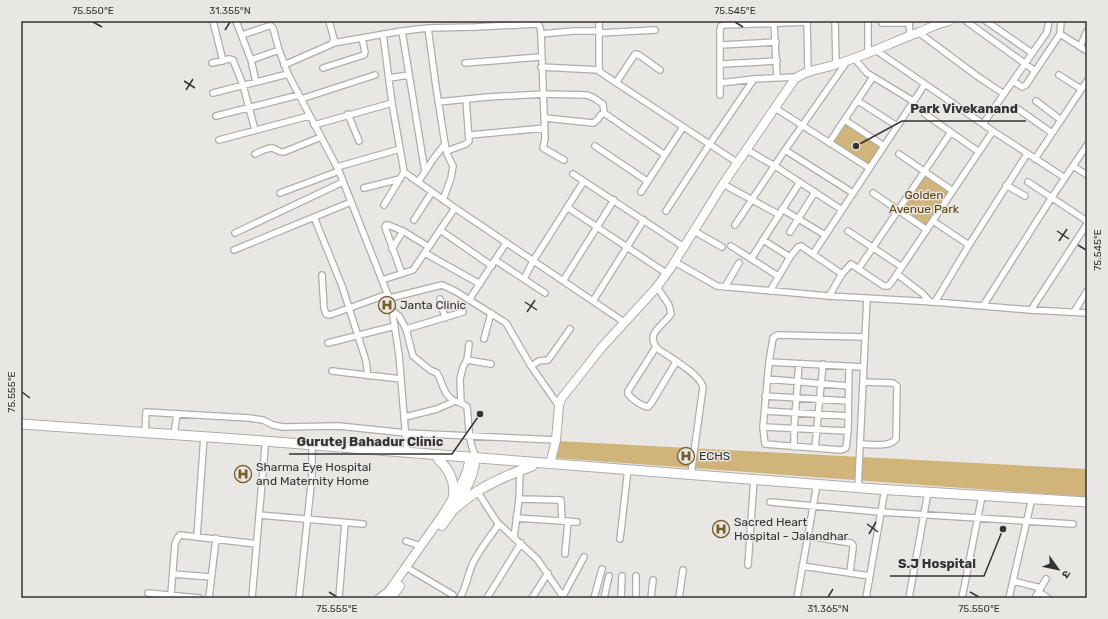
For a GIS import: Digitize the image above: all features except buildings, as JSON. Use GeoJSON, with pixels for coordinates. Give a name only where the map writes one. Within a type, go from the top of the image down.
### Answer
{"type":"FeatureCollection","features":[{"type":"Feature","properties":{"kind":"main road"},"geometry":{"type":"LineString","coordinates":[[21,424],[174,434],[265,447],[312,451],[438,459],[473,458],[532,466]]}},
{"type":"Feature","properties":{"kind":"main road"},"geometry":{"type":"LineString","coordinates":[[21,429],[407,452],[816,484],[1087,502]]}},
{"type":"Feature","properties":{"kind":"main road"},"geometry":{"type":"LineString","coordinates":[[438,459],[444,465],[453,482],[453,498]]}},
{"type":"Feature","properties":{"kind":"main road"},"geometry":{"type":"LineString","coordinates":[[453,510],[477,491],[504,477],[532,466],[547,464]]}},
{"type":"Feature","properties":{"kind":"street"},"geometry":{"type":"LineString","coordinates":[[213,21],[223,61]]}},
{"type":"Feature","properties":{"kind":"street"},"geometry":{"type":"LineString","coordinates":[[236,21],[251,60],[256,82]]}},
{"type":"Feature","properties":{"kind":"street"},"geometry":{"type":"LineString","coordinates":[[329,21],[334,39],[333,44]]}},
{"type":"Feature","properties":{"kind":"street"},"geometry":{"type":"LineString","coordinates":[[599,21],[599,70]]}},
{"type":"Feature","properties":{"kind":"street"},"geometry":{"type":"LineString","coordinates":[[720,95],[720,27],[724,25],[774,24],[807,21],[808,72]]}},
{"type":"Feature","properties":{"kind":"street"},"geometry":{"type":"LineString","coordinates":[[836,21],[836,65]]}},
{"type":"Feature","properties":{"kind":"street"},"geometry":{"type":"LineString","coordinates":[[868,21],[868,54]]}},
{"type":"Feature","properties":{"kind":"street"},"geometry":{"type":"LineString","coordinates":[[720,83],[777,78],[796,78],[808,72],[836,65],[868,54],[937,24],[949,21]]}},
{"type":"Feature","properties":{"kind":"street"},"geometry":{"type":"LineString","coordinates":[[966,21],[1035,71]]}},
{"type":"Feature","properties":{"kind":"street"},"geometry":{"type":"LineString","coordinates":[[986,21],[1032,53]]}},
{"type":"Feature","properties":{"kind":"street"},"geometry":{"type":"LineString","coordinates":[[983,124],[1047,32],[1049,21]]}},
{"type":"Feature","properties":{"kind":"street"},"geometry":{"type":"LineString","coordinates":[[1013,81],[1023,87],[1060,34],[1061,21]]}},
{"type":"Feature","properties":{"kind":"street"},"geometry":{"type":"LineString","coordinates":[[882,23],[909,22],[910,36]]}},
{"type":"Feature","properties":{"kind":"street"},"geometry":{"type":"LineString","coordinates":[[284,65],[333,44],[402,30],[475,24],[538,24],[541,34],[544,94],[544,149],[564,160]]}},
{"type":"Feature","properties":{"kind":"street"},"geometry":{"type":"LineString","coordinates":[[774,24],[777,78]]}},
{"type":"Feature","properties":{"kind":"street"},"geometry":{"type":"LineString","coordinates":[[242,35],[271,26],[288,74],[338,169],[389,296],[395,326],[407,452]]}},
{"type":"Feature","properties":{"kind":"street"},"geometry":{"type":"LineString","coordinates":[[428,28],[446,151],[453,166],[453,171],[443,200]]}},
{"type":"Feature","properties":{"kind":"street"},"geometry":{"type":"LineString","coordinates":[[402,30],[425,172]]}},
{"type":"Feature","properties":{"kind":"street"},"geometry":{"type":"LineString","coordinates":[[541,34],[573,31],[600,32],[655,30]]}},
{"type":"Feature","properties":{"kind":"street"},"geometry":{"type":"LineString","coordinates":[[1080,47],[1087,31]]}},
{"type":"Feature","properties":{"kind":"street"},"geometry":{"type":"LineString","coordinates":[[918,32],[1004,94]]}},
{"type":"Feature","properties":{"kind":"street"},"geometry":{"type":"LineString","coordinates":[[383,34],[392,102],[404,172],[384,205]]}},
{"type":"Feature","properties":{"kind":"street"},"geometry":{"type":"LineString","coordinates":[[1060,34],[1087,50]]}},
{"type":"Feature","properties":{"kind":"street"},"geometry":{"type":"LineString","coordinates":[[322,68],[364,55],[365,52],[362,38]]}},
{"type":"Feature","properties":{"kind":"street"},"geometry":{"type":"LineString","coordinates":[[720,45],[776,42]]}},
{"type":"Feature","properties":{"kind":"street"},"geometry":{"type":"LineString","coordinates":[[251,60],[279,50]]}},
{"type":"Feature","properties":{"kind":"street"},"geometry":{"type":"LineString","coordinates":[[877,50],[993,131],[1065,178]]}},
{"type":"Feature","properties":{"kind":"street"},"geometry":{"type":"LineString","coordinates":[[616,83],[635,54],[660,70]]}},
{"type":"Feature","properties":{"kind":"street"},"geometry":{"type":"LineString","coordinates":[[465,63],[541,57]]}},
{"type":"Feature","properties":{"kind":"street"},"geometry":{"type":"LineString","coordinates":[[212,63],[229,59],[233,60],[243,86],[255,130]]}},
{"type":"Feature","properties":{"kind":"street"},"geometry":{"type":"LineString","coordinates":[[850,60],[873,77],[913,101]]}},
{"type":"Feature","properties":{"kind":"street"},"geometry":{"type":"LineString","coordinates":[[735,225],[802,125],[846,63],[850,60]]}},
{"type":"Feature","properties":{"kind":"street"},"geometry":{"type":"LineString","coordinates":[[721,64],[776,61]]}},
{"type":"Feature","properties":{"kind":"street"},"geometry":{"type":"LineString","coordinates":[[542,67],[599,70],[616,83],[738,163]]}},
{"type":"Feature","properties":{"kind":"street"},"geometry":{"type":"LineString","coordinates":[[213,93],[288,74]]}},
{"type":"Feature","properties":{"kind":"street"},"geometry":{"type":"LineString","coordinates":[[216,116],[248,107],[300,97],[375,75]]}},
{"type":"Feature","properties":{"kind":"street"},"geometry":{"type":"LineString","coordinates":[[389,78],[409,75]]}},
{"type":"Feature","properties":{"kind":"street"},"geometry":{"type":"LineString","coordinates":[[1059,75],[1081,89]]}},
{"type":"Feature","properties":{"kind":"street"},"geometry":{"type":"LineString","coordinates":[[829,143],[858,102],[873,77]]}},
{"type":"Feature","properties":{"kind":"street"},"geometry":{"type":"LineString","coordinates":[[547,464],[556,440],[561,399],[602,347],[657,287],[675,262],[723,184],[796,78]]}},
{"type":"Feature","properties":{"kind":"street"},"geometry":{"type":"LineString","coordinates":[[666,211],[754,80]]}},
{"type":"Feature","properties":{"kind":"street"},"geometry":{"type":"LineString","coordinates":[[1035,159],[1087,81]]}},
{"type":"Feature","properties":{"kind":"street"},"geometry":{"type":"LineString","coordinates":[[813,254],[925,84]]}},
{"type":"Feature","properties":{"kind":"street"},"geometry":{"type":"LineString","coordinates":[[438,102],[544,94],[587,95],[603,104],[604,113],[665,155]]}},
{"type":"Feature","properties":{"kind":"street"},"geometry":{"type":"LineString","coordinates":[[446,151],[466,144],[469,141],[470,134],[466,99]]}},
{"type":"Feature","properties":{"kind":"street"},"geometry":{"type":"LineString","coordinates":[[1036,101],[1061,120]]}},
{"type":"Feature","properties":{"kind":"street"},"geometry":{"type":"LineString","coordinates":[[314,125],[392,102]]}},
{"type":"Feature","properties":{"kind":"street"},"geometry":{"type":"LineString","coordinates":[[858,102],[896,126]]}},
{"type":"Feature","properties":{"kind":"street"},"geometry":{"type":"LineString","coordinates":[[775,108],[869,168]]}},
{"type":"Feature","properties":{"kind":"street"},"geometry":{"type":"LineString","coordinates":[[1018,109],[1052,133]]}},
{"type":"Feature","properties":{"kind":"street"},"geometry":{"type":"LineString","coordinates":[[545,118],[593,123],[597,121],[604,113]]}},
{"type":"Feature","properties":{"kind":"street"},"geometry":{"type":"LineString","coordinates":[[348,114],[359,141]]}},
{"type":"Feature","properties":{"kind":"street"},"geometry":{"type":"LineString","coordinates":[[925,114],[979,152]]}},
{"type":"Feature","properties":{"kind":"street"},"geometry":{"type":"LineString","coordinates":[[219,140],[310,116]]}},
{"type":"Feature","properties":{"kind":"street"},"geometry":{"type":"LineString","coordinates":[[845,120],[884,146]]}},
{"type":"Feature","properties":{"kind":"street"},"geometry":{"type":"LineString","coordinates":[[641,192],[683,127]]}},
{"type":"Feature","properties":{"kind":"street"},"geometry":{"type":"LineString","coordinates":[[470,134],[545,128]]}},
{"type":"Feature","properties":{"kind":"street"},"geometry":{"type":"LineString","coordinates":[[829,296],[842,274],[851,264],[884,286],[889,285],[993,131]]}},
{"type":"Feature","properties":{"kind":"street"},"geometry":{"type":"LineString","coordinates":[[859,268],[951,132]]}},
{"type":"Feature","properties":{"kind":"street"},"geometry":{"type":"LineString","coordinates":[[255,154],[271,148],[274,148],[279,152],[284,152],[321,137]]}},
{"type":"Feature","properties":{"kind":"street"},"geometry":{"type":"LineString","coordinates":[[418,182],[445,144]]}},
{"type":"Feature","properties":{"kind":"street"},"geometry":{"type":"LineString","coordinates":[[983,306],[1087,145]]}},
{"type":"Feature","properties":{"kind":"street"},"geometry":{"type":"LineString","coordinates":[[595,146],[647,181]]}},
{"type":"Feature","properties":{"kind":"street"},"geometry":{"type":"LineString","coordinates":[[280,193],[338,169],[400,149]]}},
{"type":"Feature","properties":{"kind":"street"},"geometry":{"type":"LineString","coordinates":[[747,150],[775,166],[842,210]]}},
{"type":"Feature","properties":{"kind":"street"},"geometry":{"type":"LineString","coordinates":[[785,150],[853,193]]}},
{"type":"Feature","properties":{"kind":"street"},"geometry":{"type":"LineString","coordinates":[[900,154],[953,191]]}},
{"type":"Feature","properties":{"kind":"street"},"geometry":{"type":"LineString","coordinates":[[932,302],[1027,154]]}},
{"type":"Feature","properties":{"kind":"street"},"geometry":{"type":"LineString","coordinates":[[1073,166],[1087,175]]}},
{"type":"Feature","properties":{"kind":"street"},"geometry":{"type":"LineString","coordinates":[[404,172],[506,243],[624,322]]}},
{"type":"Feature","properties":{"kind":"street"},"geometry":{"type":"LineString","coordinates":[[573,174],[684,246]]}},
{"type":"Feature","properties":{"kind":"street"},"geometry":{"type":"LineString","coordinates":[[364,188],[400,179]]}},
{"type":"Feature","properties":{"kind":"street"},"geometry":{"type":"LineString","coordinates":[[524,279],[533,261],[584,181]]}},
{"type":"Feature","properties":{"kind":"street"},"geometry":{"type":"LineString","coordinates":[[235,233],[343,182]]}},
{"type":"Feature","properties":{"kind":"street"},"geometry":{"type":"LineString","coordinates":[[751,258],[800,182]]}},
{"type":"Feature","properties":{"kind":"street"},"geometry":{"type":"LineString","coordinates":[[1028,182],[1087,222],[1031,310]]}},
{"type":"Feature","properties":{"kind":"street"},"geometry":{"type":"LineString","coordinates":[[723,184],[778,214]]}},
{"type":"Feature","properties":{"kind":"street"},"geometry":{"type":"LineString","coordinates":[[1006,185],[1025,196]]}},
{"type":"Feature","properties":{"kind":"street"},"geometry":{"type":"LineString","coordinates":[[414,220],[432,192]]}},
{"type":"Feature","properties":{"kind":"street"},"geometry":{"type":"LineString","coordinates":[[790,232],[815,192]]}},
{"type":"Feature","properties":{"kind":"street"},"geometry":{"type":"LineString","coordinates":[[873,193],[927,230]]}},
{"type":"Feature","properties":{"kind":"street"},"geometry":{"type":"LineString","coordinates":[[563,281],[614,200]]}},
{"type":"Feature","properties":{"kind":"street"},"geometry":{"type":"LineString","coordinates":[[234,250],[351,202]]}},
{"type":"Feature","properties":{"kind":"street"},"geometry":{"type":"LineString","coordinates":[[567,207],[666,274]]}},
{"type":"Feature","properties":{"kind":"street"},"geometry":{"type":"LineString","coordinates":[[382,280],[413,270],[455,208]]}},
{"type":"Feature","properties":{"kind":"street"},"geometry":{"type":"LineString","coordinates":[[782,209],[825,235]]}},
{"type":"Feature","properties":{"kind":"street"},"geometry":{"type":"LineString","coordinates":[[314,217],[342,286],[366,361],[368,376]]}},
{"type":"Feature","properties":{"kind":"street"},"geometry":{"type":"LineString","coordinates":[[593,301],[644,220]]}},
{"type":"Feature","properties":{"kind":"street"},"geometry":{"type":"LineString","coordinates":[[933,221],[969,244]]}},
{"type":"Feature","properties":{"kind":"street"},"geometry":{"type":"LineString","coordinates":[[402,274],[385,226],[388,225],[403,231],[429,247]]}},
{"type":"Feature","properties":{"kind":"street"},"geometry":{"type":"LineString","coordinates":[[440,230],[492,266]]}},
{"type":"Feature","properties":{"kind":"street"},"geometry":{"type":"LineString","coordinates":[[392,249],[403,231]]}},
{"type":"Feature","properties":{"kind":"street"},"geometry":{"type":"LineString","coordinates":[[694,231],[722,247]]}},
{"type":"Feature","properties":{"kind":"street"},"geometry":{"type":"LineString","coordinates":[[848,231],[902,267]]}},
{"type":"Feature","properties":{"kind":"street"},"geometry":{"type":"LineString","coordinates":[[763,240],[790,257]]}},
{"type":"Feature","properties":{"kind":"street"},"geometry":{"type":"LineString","coordinates":[[469,300],[506,243]]}},
{"type":"Feature","properties":{"kind":"street"},"geometry":{"type":"LineString","coordinates":[[731,246],[778,276]]}},
{"type":"Feature","properties":{"kind":"street"},"geometry":{"type":"LineString","coordinates":[[770,291],[790,257],[799,246],[803,247],[842,274]]}},
{"type":"Feature","properties":{"kind":"street"},"geometry":{"type":"LineString","coordinates":[[425,253],[480,284]]}},
{"type":"Feature","properties":{"kind":"street"},"geometry":{"type":"LineString","coordinates":[[495,260],[545,293]]}},
{"type":"Feature","properties":{"kind":"street"},"geometry":{"type":"LineString","coordinates":[[675,262],[712,284],[725,287],[829,296],[1087,313]]}},
{"type":"Feature","properties":{"kind":"street"},"geometry":{"type":"LineString","coordinates":[[725,287],[739,264]]}},
{"type":"Feature","properties":{"kind":"street"},"geometry":{"type":"LineString","coordinates":[[897,274],[924,294],[932,302]]}},
{"type":"Feature","properties":{"kind":"street"},"geometry":{"type":"LineString","coordinates":[[322,275],[324,312],[326,314],[389,296],[442,286],[469,300],[506,323],[531,366],[559,406]]}},
{"type":"Feature","properties":{"kind":"street"},"geometry":{"type":"LineString","coordinates":[[657,287],[669,305],[671,312],[669,317],[652,337],[656,347],[699,379],[703,387],[691,474]]}},
{"type":"Feature","properties":{"kind":"street"},"geometry":{"type":"LineString","coordinates":[[1074,312],[1087,292]]}},
{"type":"Feature","properties":{"kind":"street"},"geometry":{"type":"LineString","coordinates":[[858,487],[867,298]]}},
{"type":"Feature","properties":{"kind":"street"},"geometry":{"type":"LineString","coordinates":[[440,299],[445,318]]}},
{"type":"Feature","properties":{"kind":"street"},"geometry":{"type":"LineString","coordinates":[[384,598],[422,546],[445,517],[453,510],[468,486],[474,471],[467,407],[445,392],[437,373],[430,370],[413,356],[406,330],[399,316],[393,311]]}},
{"type":"Feature","properties":{"kind":"street"},"geometry":{"type":"LineString","coordinates":[[406,330],[463,312]]}},
{"type":"Feature","properties":{"kind":"street"},"geometry":{"type":"LineString","coordinates":[[484,339],[491,313]]}},
{"type":"Feature","properties":{"kind":"street"},"geometry":{"type":"LineString","coordinates":[[328,343],[395,326]]}},
{"type":"Feature","properties":{"kind":"street"},"geometry":{"type":"LineString","coordinates":[[531,366],[539,361],[548,360],[570,329]]}},
{"type":"Feature","properties":{"kind":"street"},"geometry":{"type":"LineString","coordinates":[[849,366],[848,431],[846,448],[841,450],[765,444],[763,427],[765,396],[773,338],[777,335],[865,337]]}},
{"type":"Feature","properties":{"kind":"street"},"geometry":{"type":"LineString","coordinates":[[458,402],[460,379],[467,360],[469,344]]}},
{"type":"Feature","properties":{"kind":"street"},"geometry":{"type":"LineString","coordinates":[[656,347],[628,391],[630,397],[648,407],[676,362]]}},
{"type":"Feature","properties":{"kind":"street"},"geometry":{"type":"LineString","coordinates":[[467,360],[491,364]]}},
{"type":"Feature","properties":{"kind":"street"},"geometry":{"type":"LineString","coordinates":[[769,362],[863,366]]}},
{"type":"Feature","properties":{"kind":"street"},"geometry":{"type":"LineString","coordinates":[[794,447],[799,364]]}},
{"type":"Feature","properties":{"kind":"street"},"geometry":{"type":"LineString","coordinates":[[815,448],[823,364]]}},
{"type":"Feature","properties":{"kind":"street"},"geometry":{"type":"LineString","coordinates":[[332,371],[368,376],[401,378]]}},
{"type":"Feature","properties":{"kind":"street"},"geometry":{"type":"LineString","coordinates":[[767,379],[848,386]]}},
{"type":"Feature","properties":{"kind":"street"},"geometry":{"type":"LineString","coordinates":[[860,444],[891,444],[896,439],[897,432],[897,386],[893,383],[863,382]]}},
{"type":"Feature","properties":{"kind":"street"},"geometry":{"type":"LineString","coordinates":[[765,396],[848,401]]}},
{"type":"Feature","properties":{"kind":"street"},"geometry":{"type":"LineString","coordinates":[[404,417],[438,409],[458,402]]}},
{"type":"Feature","properties":{"kind":"street"},"geometry":{"type":"LineString","coordinates":[[765,411],[848,416]]}},
{"type":"Feature","properties":{"kind":"street"},"geometry":{"type":"LineString","coordinates":[[145,432],[146,412],[249,418],[263,420],[273,425],[283,427],[338,426],[406,432],[556,440]]}},
{"type":"Feature","properties":{"kind":"street"},"geometry":{"type":"LineString","coordinates":[[174,434],[177,415]]}},
{"type":"Feature","properties":{"kind":"street"},"geometry":{"type":"LineString","coordinates":[[763,427],[848,431]]}},
{"type":"Feature","properties":{"kind":"street"},"geometry":{"type":"LineString","coordinates":[[197,537],[203,439]]}},
{"type":"Feature","properties":{"kind":"street"},"geometry":{"type":"LineString","coordinates":[[252,598],[265,447]]}},
{"type":"Feature","properties":{"kind":"street"},"geometry":{"type":"LineString","coordinates":[[299,598],[312,476],[312,451]]}},
{"type":"Feature","properties":{"kind":"street"},"geometry":{"type":"LineString","coordinates":[[391,598],[445,517],[473,458]]}},
{"type":"Feature","properties":{"kind":"street"},"geometry":{"type":"LineString","coordinates":[[620,539],[628,469]]}},
{"type":"Feature","properties":{"kind":"street"},"geometry":{"type":"LineString","coordinates":[[514,538],[519,499],[520,470]]}},
{"type":"Feature","properties":{"kind":"street"},"geometry":{"type":"LineString","coordinates":[[748,565],[754,479]]}},
{"type":"Feature","properties":{"kind":"street"},"geometry":{"type":"LineString","coordinates":[[797,598],[816,484]]}},
{"type":"Feature","properties":{"kind":"street"},"geometry":{"type":"LineString","coordinates":[[866,598],[885,489]]}},
{"type":"Feature","properties":{"kind":"street"},"geometry":{"type":"LineString","coordinates":[[477,491],[499,524],[537,559],[564,597],[584,557]]}},
{"type":"Feature","properties":{"kind":"street"},"geometry":{"type":"LineString","coordinates":[[909,598],[928,492]]}},
{"type":"Feature","properties":{"kind":"street"},"geometry":{"type":"LineString","coordinates":[[962,598],[982,496]]}},
{"type":"Feature","properties":{"kind":"street"},"geometry":{"type":"LineString","coordinates":[[1009,598],[1032,498]]}},
{"type":"Feature","properties":{"kind":"street"},"geometry":{"type":"LineString","coordinates":[[519,499],[561,500],[565,521],[565,554]]}},
{"type":"Feature","properties":{"kind":"street"},"geometry":{"type":"LineString","coordinates":[[770,502],[880,512],[1074,524]]}},
{"type":"Feature","properties":{"kind":"street"},"geometry":{"type":"LineString","coordinates":[[259,515],[363,524]]}},
{"type":"Feature","properties":{"kind":"street"},"geometry":{"type":"LineString","coordinates":[[516,518],[578,522]]}},
{"type":"Feature","properties":{"kind":"street"},"geometry":{"type":"LineString","coordinates":[[339,598],[345,522]]}},
{"type":"Feature","properties":{"kind":"street"},"geometry":{"type":"LineString","coordinates":[[460,598],[466,587],[476,559],[499,524]]}},
{"type":"Feature","properties":{"kind":"street"},"geometry":{"type":"LineString","coordinates":[[171,594],[176,539],[180,535],[257,544]]}},
{"type":"Feature","properties":{"kind":"street"},"geometry":{"type":"LineString","coordinates":[[807,536],[851,543],[854,548],[850,572]]}},
{"type":"Feature","properties":{"kind":"street"},"geometry":{"type":"LineString","coordinates":[[208,598],[216,538]]}},
{"type":"Feature","properties":{"kind":"street"},"geometry":{"type":"LineString","coordinates":[[406,541],[422,546]]}},
{"type":"Feature","properties":{"kind":"street"},"geometry":{"type":"LineString","coordinates":[[488,598],[521,543]]}},
{"type":"Feature","properties":{"kind":"street"},"geometry":{"type":"LineString","coordinates":[[802,566],[870,576]]}},
{"type":"Feature","properties":{"kind":"street"},"geometry":{"type":"LineString","coordinates":[[594,598],[602,569]]}},
{"type":"Feature","properties":{"kind":"street"},"geometry":{"type":"LineString","coordinates":[[410,570],[453,595]]}},
{"type":"Feature","properties":{"kind":"street"},"geometry":{"type":"LineString","coordinates":[[679,598],[683,570]]}},
{"type":"Feature","properties":{"kind":"street"},"geometry":{"type":"LineString","coordinates":[[532,598],[548,573]]}},
{"type":"Feature","properties":{"kind":"street"},"geometry":{"type":"LineString","coordinates":[[173,574],[211,577]]}},
{"type":"Feature","properties":{"kind":"street"},"geometry":{"type":"LineString","coordinates":[[604,598],[609,576]]}},
{"type":"Feature","properties":{"kind":"street"},"geometry":{"type":"LineString","coordinates":[[621,598],[622,576]]}},
{"type":"Feature","properties":{"kind":"street"},"geometry":{"type":"LineString","coordinates":[[636,576],[636,598]]}},
{"type":"Feature","properties":{"kind":"street"},"geometry":{"type":"LineString","coordinates":[[1035,598],[1046,579]]}},
{"type":"Feature","properties":{"kind":"street"},"geometry":{"type":"LineString","coordinates":[[651,598],[653,580]]}},
{"type":"Feature","properties":{"kind":"street"},"geometry":{"type":"LineString","coordinates":[[1013,581],[1040,590],[1048,598]]}},
{"type":"Feature","properties":{"kind":"street"},"geometry":{"type":"LineString","coordinates":[[378,598],[391,588]]}},
{"type":"Feature","properties":{"kind":"street"},"geometry":{"type":"LineString","coordinates":[[148,593],[171,594],[199,598]]}},
{"type":"Feature","properties":{"kind":"green space"},"geometry":{"type":"Polygon","coordinates":[[[845,122],[882,148],[869,168],[830,143],[845,122]]]}},
{"type":"Feature","properties":{"kind":"green space","name":"Golden Avenue Park"},"geometry":{"type":"Polygon","coordinates":[[[923,174],[952,191],[927,229],[898,210],[923,174]]]}},
{"type":"Feature","properties":{"kind":"green space"},"geometry":{"type":"Polygon","coordinates":[[[557,441],[1087,469],[1087,497],[555,458],[557,441]]]}},
{"type":"Feature","properties":{"kind":"place","name":"Park Vivekanand"},"geometry":{"type":"Point","coordinates":[856,146]}},
{"type":"Feature","properties":{"kind":"place","name":"Janta Clinic"},"geometry":{"type":"Point","coordinates":[387,305]}},
{"type":"Feature","properties":{"kind":"place","name":"Gurutej Bahadur Clinic"},"geometry":{"type":"Point","coordinates":[480,414]}},
{"type":"Feature","properties":{"kind":"place","name":"ECHS"},"geometry":{"type":"Point","coordinates":[686,456]}},
{"type":"Feature","properties":{"kind":"place","name":"Sharma Eye Hospital and Maternity Home"},"geometry":{"type":"Point","coordinates":[243,474]}},
{"type":"Feature","properties":{"kind":"place","name":"Sacred Heart Hospital - Jalandhar"},"geometry":{"type":"Point","coordinates":[721,529]}},
{"type":"Feature","properties":{"kind":"place","name":"S.J Hospital"},"geometry":{"type":"Point","coordinates":[1003,529]}}]}
